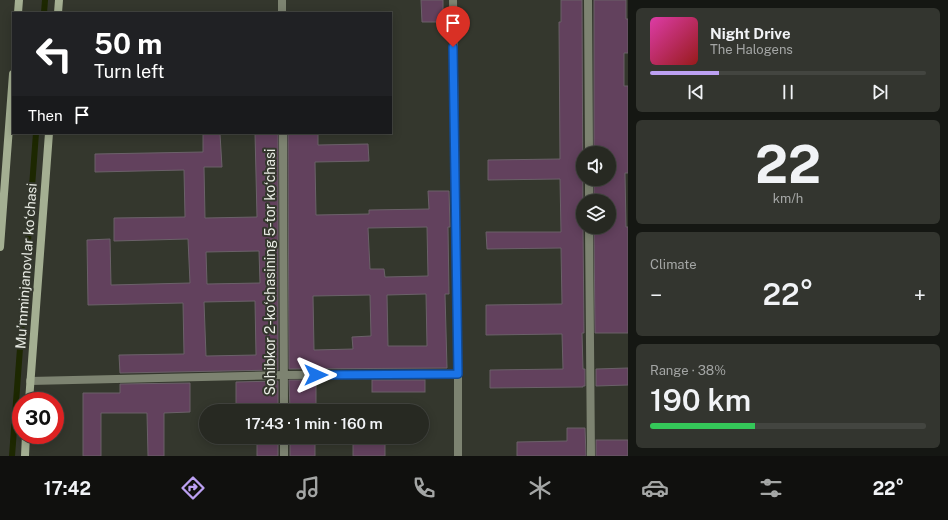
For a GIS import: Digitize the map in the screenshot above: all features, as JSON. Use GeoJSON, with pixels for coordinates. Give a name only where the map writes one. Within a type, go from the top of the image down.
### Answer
{"type":"FeatureCollection","features":[{"type":"Feature","properties":{"kind":"main road"},"geometry":{"type":"LineString","coordinates":[[18,12],[19,0]]}},
{"type":"Feature","properties":{"kind":"main road"},"geometry":{"type":"LineString","coordinates":[[58,12],[59,0]]}},
{"type":"Feature","properties":{"kind":"main road","name":"Mu’mminjanovlar ko‘chasi"},"geometry":{"type":"LineString","coordinates":[[0,247],[12,87]]}},
{"type":"Feature","properties":{"kind":"main road","name":"Mu’mminjanovlar ko‘chasi"},"geometry":{"type":"LineString","coordinates":[[29,392],[49,134]]}},
{"type":"Feature","properties":{"kind":"main road"},"geometry":{"type":"LineString","coordinates":[[25,456],[26,444]]}},
{"type":"Feature","properties":{"kind":"street"},"geometry":{"type":"LineString","coordinates":[[282,0],[282,12]]}},
{"type":"Feature","properties":{"kind":"street"},"geometry":{"type":"LineString","coordinates":[[452,0],[458,456]]}},
{"type":"Feature","properties":{"kind":"street"},"geometry":{"type":"LineString","coordinates":[[588,0],[589,146]]}},
{"type":"Feature","properties":{"kind":"street","name":"Sohibkor 2-ko‘chasining 5-tor ko‘chasi"},"geometry":{"type":"LineString","coordinates":[[283,134],[284,404]]}},
{"type":"Feature","properties":{"kind":"street"},"geometry":{"type":"LineString","coordinates":[[589,234],[590,456]]}},
{"type":"Feature","properties":{"kind":"street"},"geometry":{"type":"LineString","coordinates":[[30,381],[284,375],[458,374]]}},
{"type":"Feature","properties":{"kind":"street"},"geometry":{"type":"LineString","coordinates":[[284,444],[284,456]]}},
{"type":"Feature","properties":{"kind":"building"},"geometry":{"type":"Polygon","coordinates":[[[421,0],[443,0],[443,22],[422,22],[421,0]]]}},
{"type":"Feature","properties":{"kind":"building"},"geometry":{"type":"Polygon","coordinates":[[[561,0],[582,0],[583,146],[576,146],[576,186],[583,186],[583,194],[576,194],[576,234],[583,234],[584,333],[582,333],[585,386],[490,388],[490,370],[563,369],[562,334],[486,335],[486,305],[562,304],[561,248],[487,249],[486,232],[561,232],[560,179],[488,180],[488,160],[560,159],[559,22],[561,22],[561,0]]]}},
{"type":"Feature","properties":{"kind":"building"},"geometry":{"type":"Polygon","coordinates":[[[594,0],[626,0],[626,19],[628,19],[628,53],[624,53],[624,86],[628,86],[628,173],[625,173],[626,227],[628,227],[628,333],[595,333],[594,234],[616,234],[616,194],[594,194],[594,186],[616,186],[616,146],[594,146],[594,0]]]}},
{"type":"Feature","properties":{"kind":"building"},"geometry":{"type":"Polygon","coordinates":[[[203,134],[220,134],[222,167],[204,167],[205,218],[257,217],[255,134],[278,134],[278,370],[120,373],[119,355],[184,354],[183,303],[88,305],[87,240],[110,239],[111,285],[190,283],[188,239],[114,241],[114,218],[185,217],[184,170],[95,172],[95,154],[203,152],[203,134]],[[259,251],[206,252],[207,284],[260,283],[259,251]],[[255,301],[204,302],[206,356],[256,355],[255,301]]]}},
{"type":"Feature","properties":{"kind":"building"},"geometry":{"type":"Polygon","coordinates":[[[288,134],[318,134],[318,145],[368,144],[369,161],[315,162],[316,215],[369,214],[369,210],[429,209],[428,191],[449,191],[449,294],[445,294],[447,368],[289,369],[288,134]],[[427,227],[368,228],[370,269],[384,269],[385,277],[428,276],[427,227]],[[426,294],[387,295],[388,346],[427,346],[426,294]],[[370,295],[313,296],[314,350],[353,349],[352,337],[371,336],[370,295]]]}},
{"type":"Feature","properties":{"kind":"building"},"geometry":{"type":"Polygon","coordinates":[[[628,368],[628,385],[596,386],[596,369],[628,368]]]}},
{"type":"Feature","properties":{"kind":"building"},"geometry":{"type":"Polygon","coordinates":[[[289,380],[316,380],[316,404],[290,404],[289,380]]]}},
{"type":"Feature","properties":{"kind":"building"},"geometry":{"type":"Polygon","coordinates":[[[372,380],[425,380],[425,392],[372,392],[372,380]]]}},
{"type":"Feature","properties":{"kind":"building"},"geometry":{"type":"Polygon","coordinates":[[[278,381],[278,404],[236,404],[236,382],[278,381]]]}},
{"type":"Feature","properties":{"kind":"building"},"geometry":{"type":"Polygon","coordinates":[[[190,383],[190,412],[164,413],[164,456],[148,456],[147,413],[101,413],[101,456],[83,456],[83,393],[120,393],[120,384],[190,383]]]}},
{"type":"Feature","properties":{"kind":"building"},"geometry":{"type":"Polygon","coordinates":[[[567,428],[585,428],[586,456],[517,456],[517,442],[567,441],[567,428]]]}},
{"type":"Feature","properties":{"kind":"building"},"geometry":{"type":"Polygon","coordinates":[[[596,440],[628,440],[628,456],[596,456],[596,440]]]}},
{"type":"Feature","properties":{"kind":"building"},"geometry":{"type":"Polygon","coordinates":[[[257,444],[278,444],[278,456],[257,456],[257,444]]]}},
{"type":"Feature","properties":{"kind":"building"},"geometry":{"type":"Polygon","coordinates":[[[290,444],[315,444],[315,456],[290,456],[290,444]]]}},
{"type":"Feature","properties":{"kind":"building"},"geometry":{"type":"Polygon","coordinates":[[[353,444],[385,444],[385,456],[353,456],[353,444]]]}},
{"type":"Feature","properties":{"kind":"waterway"},"geometry":{"type":"LineString","coordinates":[[44,12],[45,0]]}},
{"type":"Feature","properties":{"kind":"waterway"},"geometry":{"type":"LineString","coordinates":[[12,456],[36,134]]}},
{"type":"Feature","properties":{"kind":"route"},"geometry":{"type":"LineString","coordinates":[[316,375],[458,374],[453,47]]}}]}
